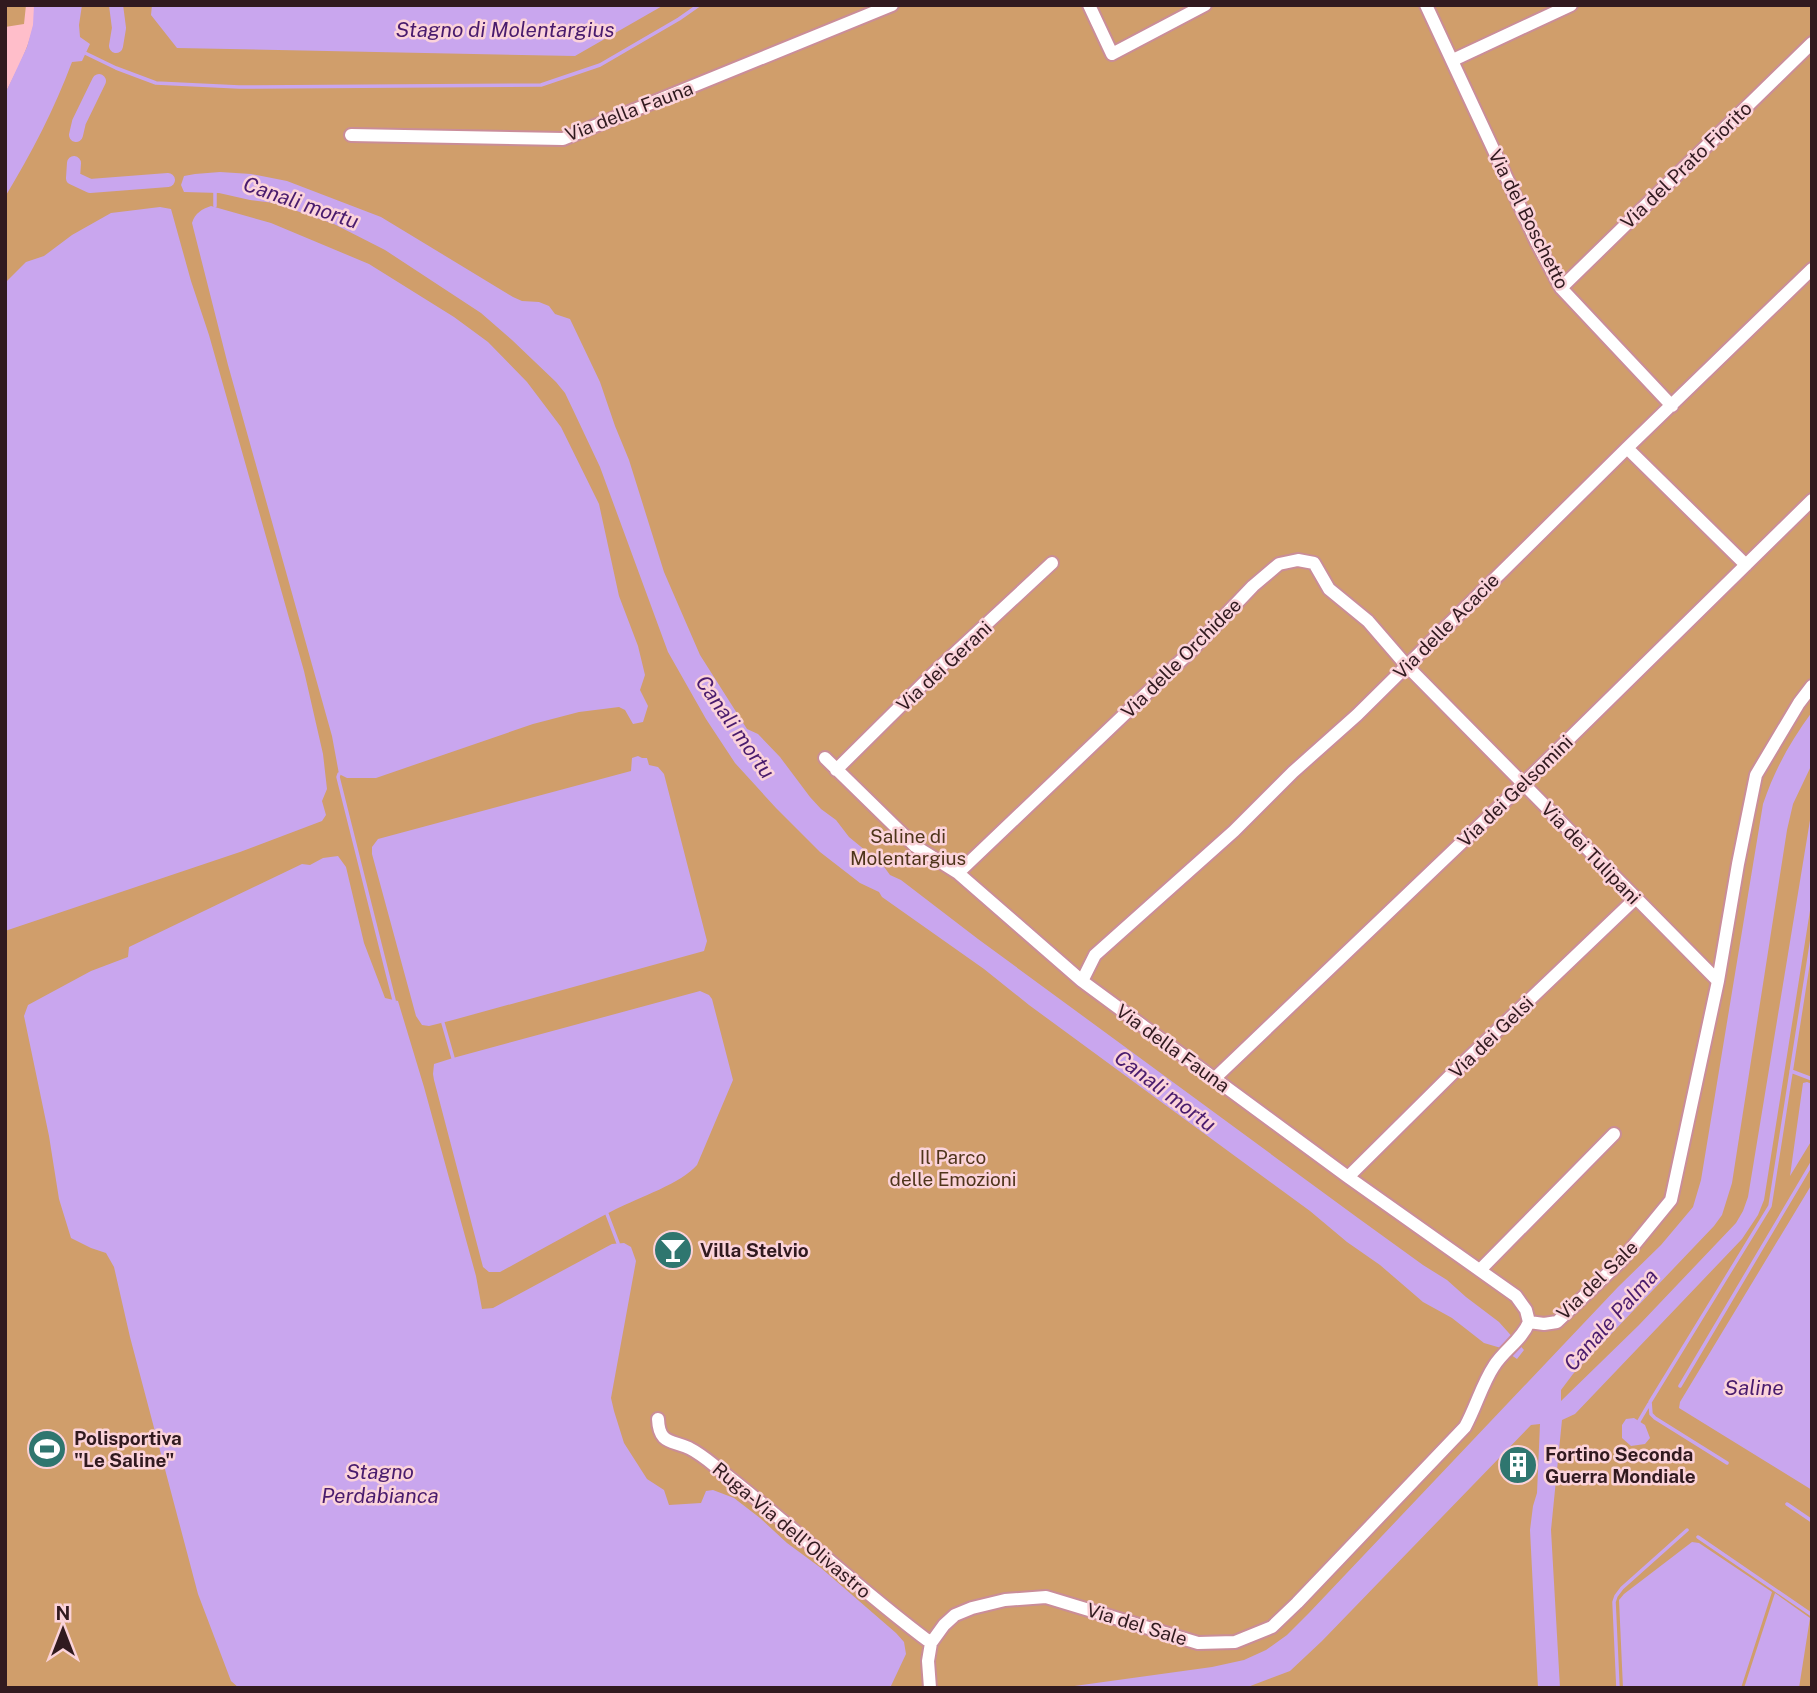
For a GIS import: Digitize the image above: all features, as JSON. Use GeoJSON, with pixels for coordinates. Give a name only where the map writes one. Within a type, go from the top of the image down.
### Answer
{"type":"FeatureCollection","features":[{"type":"Feature","properties":{"kind":"street","name":"Via della Fauna"},"geometry":{"type":"LineString","coordinates":[[351,135],[563,139],[892,5]]}},
{"type":"Feature","properties":{"kind":"street"},"geometry":{"type":"LineString","coordinates":[[1089,5],[1112,54],[1205,5]]}},
{"type":"Feature","properties":{"kind":"street","name":"Via del Boschetto"},"geometry":{"type":"LineString","coordinates":[[1426,5],[1560,288],[1672,406]]}},
{"type":"Feature","properties":{"kind":"street"},"geometry":{"type":"LineString","coordinates":[[1453,61],[1571,5]]}},
{"type":"Feature","properties":{"kind":"street","name":"Via del Prato Fiorito"},"geometry":{"type":"LineString","coordinates":[[1560,288],[1812,43]]}},
{"type":"Feature","properties":{"kind":"street","name":"Via delle Acacie"},"geometry":{"type":"LineString","coordinates":[[1082,981],[1096,955],[1234,831],[1293,772],[1357,715],[1812,269]]}},
{"type":"Feature","properties":{"kind":"street"},"geometry":{"type":"LineString","coordinates":[[1627,448],[1746,565]]}},
{"type":"Feature","properties":{"kind":"street","name":"Via dei Gelsomini"},"geometry":{"type":"LineString","coordinates":[[1215,1078],[1524,783],[1812,500]]}},
{"type":"Feature","properties":{"kind":"street","name":"Via delle Orchidee"},"geometry":{"type":"LineString","coordinates":[[958,873],[1191,651],[1252,586],[1279,564],[1298,559],[1314,563],[1329,589],[1368,621],[1406,665]]}},
{"type":"Feature","properties":{"kind":"street","name":"Via dei Gerani"},"geometry":{"type":"LineString","coordinates":[[836,769],[1052,563]]}},
{"type":"Feature","properties":{"kind":"street","name":"Via dei Tulipani"},"geometry":{"type":"LineString","coordinates":[[1406,665],[1718,981]]}},
{"type":"Feature","properties":{"kind":"street","name":"Via del Sale"},"geometry":{"type":"LineString","coordinates":[[931,1643],[955,1615],[972,1608],[1005,1600],[1046,1597],[1198,1643],[1235,1642],[1272,1628],[1465,1427],[1492,1368],[1525,1331],[1528,1322],[1556,1322],[1621,1261],[1671,1200],[1718,981],[1756,775],[1812,685]]}},
{"type":"Feature","properties":{"kind":"street","name":"Via della Fauna"},"geometry":{"type":"LineString","coordinates":[[825,758],[915,846],[958,873],[1082,981],[1348,1177],[1516,1296],[1526,1310],[1528,1322]]}},
{"type":"Feature","properties":{"kind":"street","name":"Via dei Gelsi"},"geometry":{"type":"LineString","coordinates":[[1348,1177],[1635,899]]}},
{"type":"Feature","properties":{"kind":"street"},"geometry":{"type":"LineString","coordinates":[[1480,1270],[1614,1134]]}},
{"type":"Feature","properties":{"kind":"street","name":"Ruga-Via dell'Olivastro"},"geometry":{"type":"LineString","coordinates":[[658,1419],[659,1430],[664,1437],[690,1448],[728,1476],[931,1643]]}},
{"type":"Feature","properties":{"kind":"street"},"geometry":{"type":"LineString","coordinates":[[930,1688],[928,1661],[931,1643]]}},
{"type":"Feature","properties":{"kind":"green space"},"geometry":{"type":"Polygon","coordinates":[[[5,5],[26,5],[24,24],[5,27],[5,5]]]}},
{"type":"Feature","properties":{"kind":"green space","name":"Saline di Molentargius"},"geometry":{"type":"Polygon","coordinates":[[[36,5],[1812,5],[1812,1688],[5,1688],[5,94],[29,40],[36,5]]]}},
{"type":"Feature","properties":{"kind":"water"},"geometry":{"type":"Polygon","coordinates":[[[34,5],[82,5],[80,37],[90,44],[82,61],[72,62],[42,131],[5,197],[5,94],[27,47],[33,25],[34,5]]]}},
{"type":"Feature","properties":{"kind":"water","name":"Stagno di Molentargius"},"geometry":{"type":"Polygon","coordinates":[[[152,5],[664,5],[575,56],[177,48],[151,15],[152,5]]]}},
{"type":"Feature","properties":{"kind":"water"},"geometry":{"type":"Polygon","coordinates":[[[220,172],[251,174],[287,181],[381,217],[513,297],[522,301],[539,302],[549,306],[555,314],[570,319],[600,382],[629,460],[664,572],[700,655],[747,729],[758,734],[821,809],[882,864],[890,875],[901,880],[1358,1218],[1447,1280],[1499,1322],[1524,1350],[1517,1359],[1501,1348],[1484,1343],[1452,1318],[1423,1302],[1310,1211],[984,969],[882,897],[879,892],[860,883],[820,852],[735,763],[668,652],[600,467],[565,393],[556,382],[481,313],[385,250],[334,224],[274,203],[219,193],[184,192],[181,185],[184,176],[220,172]]]}},
{"type":"Feature","properties":{"kind":"water"},"geometry":{"type":"Polygon","coordinates":[[[211,206],[271,223],[369,264],[454,317],[488,342],[527,382],[561,427],[599,504],[619,596],[638,646],[645,675],[640,690],[648,706],[643,722],[633,724],[625,710],[619,707],[579,712],[533,724],[376,778],[347,778],[339,774],[332,736],[228,365],[192,223],[199,212],[211,206]]]}},
{"type":"Feature","properties":{"kind":"water"},"geometry":{"type":"Polygon","coordinates":[[[160,207],[171,209],[304,671],[323,754],[327,789],[322,801],[326,815],[322,821],[240,852],[5,931],[5,283],[26,262],[44,256],[72,235],[111,213],[160,207]]]}},
{"type":"Feature","properties":{"kind":"water","name":"Canale Palma"},"geometry":{"type":"Polygon","coordinates":[[[1812,712],[1812,764],[1793,804],[1787,830],[1732,1183],[1722,1215],[1573,1374],[1561,1390],[1561,1401],[1639,1325],[1736,1223],[1743,1211],[1748,1197],[1812,808],[1812,898],[1764,1200],[1758,1215],[1742,1239],[1575,1414],[1562,1420],[1551,1530],[1560,1688],[1538,1688],[1530,1530],[1537,1493],[1540,1424],[1531,1425],[1290,1671],[1245,1688],[1060,1688],[1212,1667],[1244,1660],[1266,1650],[1287,1635],[1661,1245],[1693,1207],[1701,1180],[1763,804],[1784,756],[1812,712]]]}},
{"type":"Feature","properties":{"kind":"water"},"geometry":{"type":"Polygon","coordinates":[[[632,758],[647,758],[649,765],[658,767],[664,774],[707,941],[704,951],[453,1020],[429,1026],[422,1025],[416,1016],[372,854],[372,847],[378,839],[631,771],[632,758]]]}},
{"type":"Feature","properties":{"kind":"water","name":"Stagno Perdabianca"},"geometry":{"type":"Polygon","coordinates":[[[338,856],[346,867],[364,943],[385,998],[398,1001],[476,1276],[482,1309],[493,1308],[612,1244],[624,1243],[631,1247],[636,1261],[611,1398],[624,1443],[647,1479],[664,1490],[669,1505],[701,1503],[706,1491],[713,1490],[734,1498],[896,1633],[904,1642],[906,1654],[890,1688],[239,1688],[231,1681],[198,1594],[114,1267],[106,1253],[71,1238],[59,1199],[24,1016],[28,1005],[91,971],[128,957],[129,947],[302,864],[310,865],[323,858],[338,856]]]}},
{"type":"Feature","properties":{"kind":"water"},"geometry":{"type":"Polygon","coordinates":[[[700,991],[712,999],[733,1080],[697,1165],[671,1184],[616,1209],[500,1272],[489,1272],[483,1267],[434,1080],[434,1064],[700,991]]]}},
{"type":"Feature","properties":{"kind":"water"},"geometry":{"type":"Polygon","coordinates":[[[1803,1083],[1812,1084],[1812,1140],[1790,1176],[1803,1083]]]}},
{"type":"Feature","properties":{"kind":"water","name":"Saline"},"geometry":{"type":"Polygon","coordinates":[[[1812,1184],[1812,1490],[1679,1408],[1680,1402],[1812,1184]]]}},
{"type":"Feature","properties":{"kind":"water"},"geometry":{"type":"Polygon","coordinates":[[[1634,1418],[1645,1425],[1650,1438],[1645,1444],[1631,1446],[1622,1438],[1622,1425],[1626,1419],[1634,1418]]]}},
{"type":"Feature","properties":{"kind":"water"},"geometry":{"type":"Polygon","coordinates":[[[1692,1542],[1699,1543],[1772,1592],[1741,1688],[1623,1688],[1619,1600],[1692,1542]]]}},
{"type":"Feature","properties":{"kind":"water"},"geometry":{"type":"Polygon","coordinates":[[[1775,1593],[1810,1618],[1799,1688],[1744,1688],[1775,1593]]]}},
{"type":"Feature","properties":{"kind":"waterway","name":"Canali mortu"},"geometry":{"type":"LineString","coordinates":[[116,5],[119,28],[116,46]]}},
{"type":"Feature","properties":{"kind":"waterway"},"geometry":{"type":"LineString","coordinates":[[83,52],[156,83],[239,87],[541,85],[600,65],[699,5]]}},
{"type":"Feature","properties":{"kind":"waterway","name":"Canali mortu"},"geometry":{"type":"LineString","coordinates":[[76,135],[79,122],[99,81]]}},
{"type":"Feature","properties":{"kind":"waterway","name":"Canali mortu"},"geometry":{"type":"LineString","coordinates":[[74,163],[73,178],[90,186],[168,180]]}},
{"type":"Feature","properties":{"kind":"waterway"},"geometry":{"type":"LineString","coordinates":[[215,191],[215,206]]}},
{"type":"Feature","properties":{"kind":"waterway"},"geometry":{"type":"LineString","coordinates":[[339,774],[394,1000]]}},
{"type":"Feature","properties":{"kind":"waterway"},"geometry":{"type":"LineString","coordinates":[[1727,1463],[1655,1418],[1651,1414],[1650,1402],[1770,1206],[1812,939]]}},
{"type":"Feature","properties":{"kind":"waterway"},"geometry":{"type":"LineString","coordinates":[[443,1023],[453,1058]]}},
{"type":"Feature","properties":{"kind":"waterway"},"geometry":{"type":"LineString","coordinates":[[1791,1071],[1812,1079]]}},
{"type":"Feature","properties":{"kind":"waterway"},"geometry":{"type":"LineString","coordinates":[[1680,1386],[1812,1163]]}},
{"type":"Feature","properties":{"kind":"waterway"},"geometry":{"type":"LineString","coordinates":[[607,1214],[618,1243]]}},
{"type":"Feature","properties":{"kind":"waterway"},"geometry":{"type":"LineString","coordinates":[[1639,1421],[1649,1404]]}},
{"type":"Feature","properties":{"kind":"waterway"},"geometry":{"type":"LineString","coordinates":[[1787,1504],[1812,1521]]}},
{"type":"Feature","properties":{"kind":"waterway"},"geometry":{"type":"LineString","coordinates":[[1618,1688],[1614,1602],[1616,1596],[1687,1530]]}},
{"type":"Feature","properties":{"kind":"waterway"},"geometry":{"type":"LineString","coordinates":[[1698,1537],[1812,1615]]}},
{"type":"Feature","properties":{"kind":"place","name":"Villa Stelvio"},"geometry":{"type":"Point","coordinates":[673,1250]}},
{"type":"Feature","properties":{"kind":"place","name":"Polisportiva \"Le Saline\""},"geometry":{"type":"Point","coordinates":[47,1449]}},
{"type":"Feature","properties":{"kind":"place","name":"Fortino Seconda Guerra Mondiale"},"geometry":{"type":"Point","coordinates":[1518,1465]}},
{"type":"Feature","properties":{"kind":"park label","name":"Il Parco delle Emozioni"},"geometry":{"type":"Point","coordinates":[953,1168]}}]}
